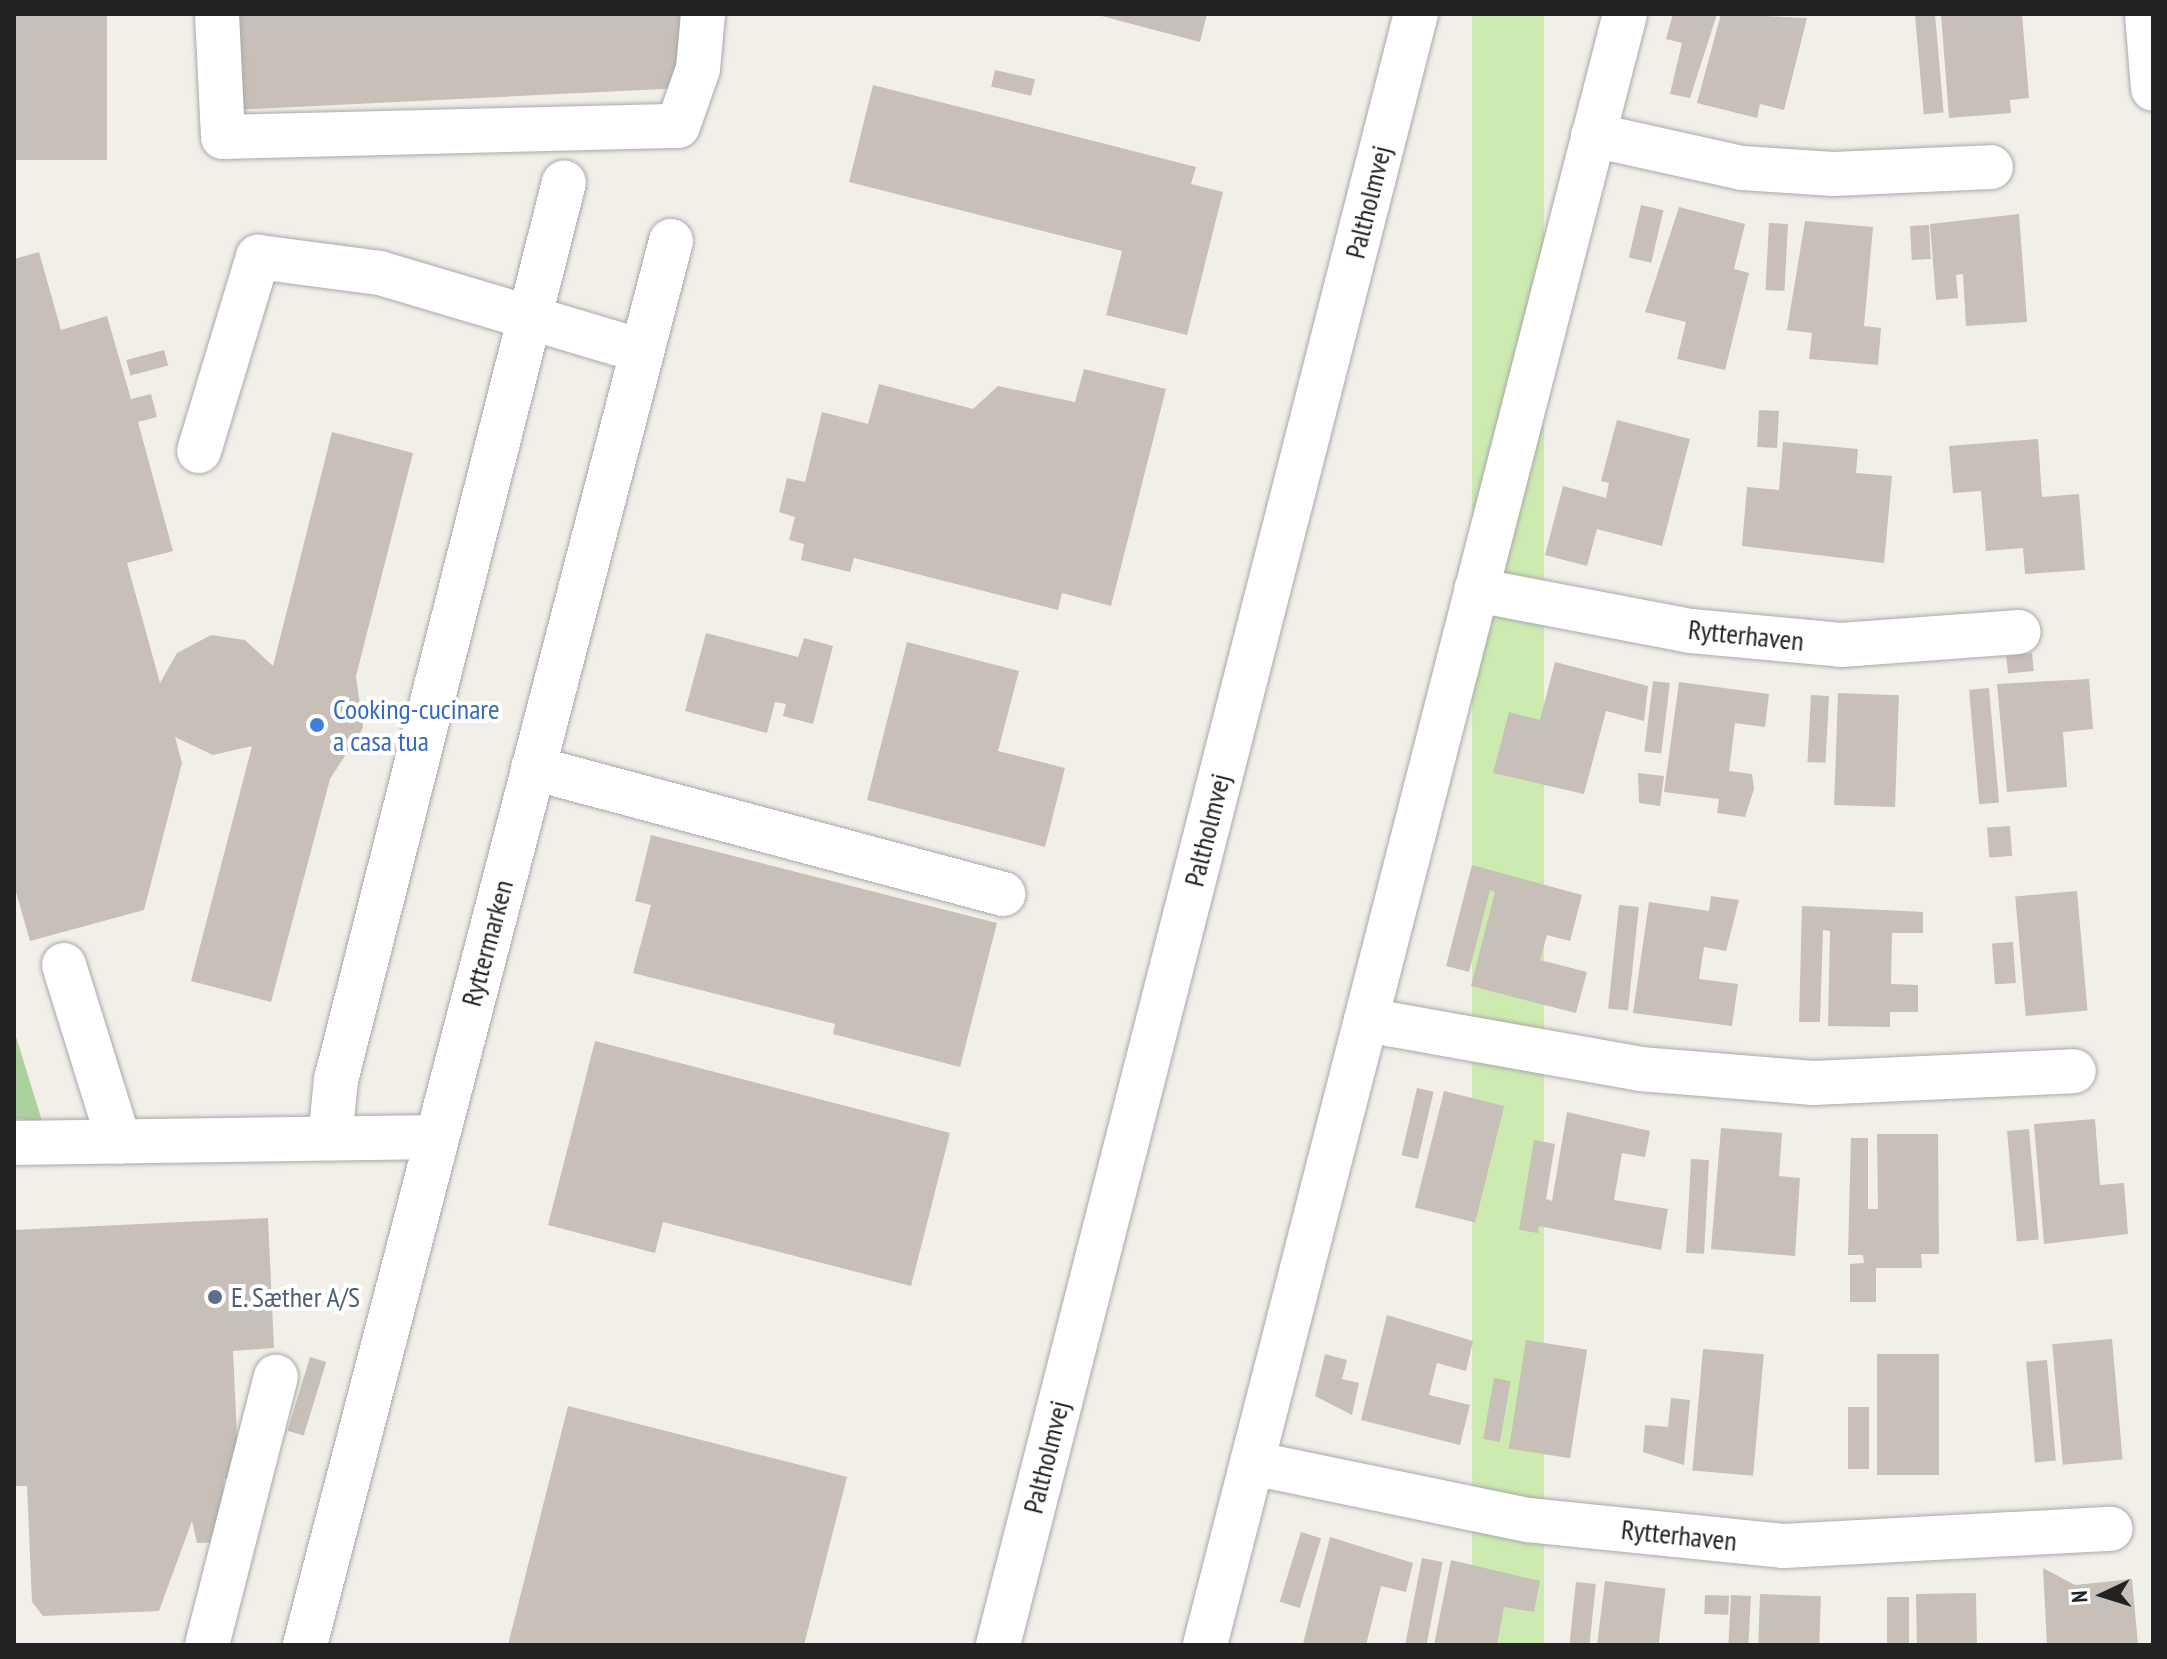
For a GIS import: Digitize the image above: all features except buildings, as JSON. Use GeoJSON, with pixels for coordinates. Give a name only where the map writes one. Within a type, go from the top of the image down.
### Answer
{"type":"FeatureCollection","features":[{"type":"Feature","properties":{"kind":"street"},"geometry":{"type":"LineString","coordinates":[[217,14],[223,137],[678,126],[698,69],[703,14]]}},
{"type":"Feature","properties":{"kind":"street","name":"Paltholmvej"},"geometry":{"type":"LineString","coordinates":[[998,1645],[1416,14]]}},
{"type":"Feature","properties":{"kind":"street"},"geometry":{"type":"LineString","coordinates":[[1205,1645],[1625,14]]}},
{"type":"Feature","properties":{"kind":"street"},"geometry":{"type":"LineString","coordinates":[[2147,14],[2153,89]]}},
{"type":"Feature","properties":{"kind":"street"},"geometry":{"type":"LineString","coordinates":[[1593,135],[1742,168],[1833,174],[1991,167]]}},
{"type":"Feature","properties":{"kind":"street"},"geometry":{"type":"LineString","coordinates":[[330,1138],[336,1080],[525,316],[564,182]]}},
{"type":"Feature","properties":{"kind":"street","name":"Ryttermarken"},"geometry":{"type":"LineString","coordinates":[[305,1645],[671,241]]}},
{"type":"Feature","properties":{"kind":"street"},"geometry":{"type":"LineString","coordinates":[[199,451],[258,257],[380,273],[642,351]]}},
{"type":"Feature","properties":{"kind":"street","name":"Rytterhaven"},"geometry":{"type":"LineString","coordinates":[[1476,590],[1691,631],[1841,645],[2019,632]]}},
{"type":"Feature","properties":{"kind":"street"},"geometry":{"type":"LineString","coordinates":[[533,768],[1003,894]]}},
{"type":"Feature","properties":{"kind":"street"},"geometry":{"type":"LineString","coordinates":[[64,965],[119,1142]]}},
{"type":"Feature","properties":{"kind":"street"},"geometry":{"type":"LineString","coordinates":[[1366,1020],[1640,1069],[1813,1083],[2074,1071]]}},
{"type":"Feature","properties":{"kind":"street"},"geometry":{"type":"LineString","coordinates":[[14,1143],[436,1137]]}},
{"type":"Feature","properties":{"kind":"street"},"geometry":{"type":"LineString","coordinates":[[207,1645],[276,1377]]}},
{"type":"Feature","properties":{"kind":"street","name":"Rytterhaven"},"geometry":{"type":"LineString","coordinates":[[1252,1463],[1528,1520],[1783,1546],[2111,1529]]}},
{"type":"Feature","properties":{"kind":"green space"},"geometry":{"type":"Polygon","coordinates":[[[1472,14],[1544,14],[1544,1645],[1472,1645],[1472,14]]]}},
{"type":"Feature","properties":{"kind":"green space"},"geometry":{"type":"Polygon","coordinates":[[[14,1030],[42,1121],[14,1119],[14,1030]]]}},
{"type":"Feature","properties":{"kind":"place","name":"Cooking-cucinare a casa tua"},"geometry":{"type":"Point","coordinates":[317,725]}},
{"type":"Feature","properties":{"kind":"place","name":"E. Sæther A/S"},"geometry":{"type":"Point","coordinates":[215,1297]}}]}
